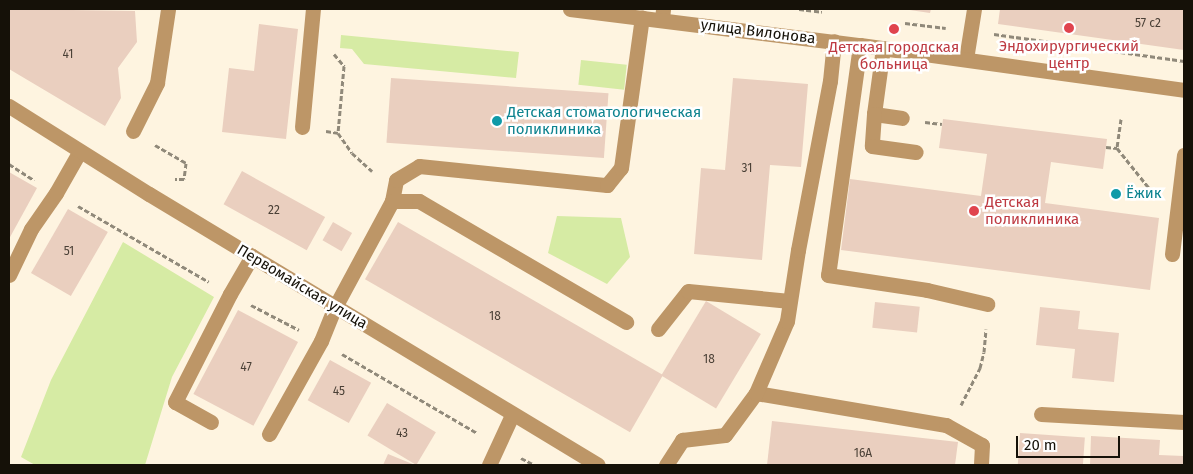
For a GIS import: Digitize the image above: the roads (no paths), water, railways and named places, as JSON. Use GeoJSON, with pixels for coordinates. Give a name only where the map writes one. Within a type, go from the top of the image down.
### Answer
{"type":"FeatureCollection","features":[{"type":"Feature","properties":{"kind":"street"},"geometry":{"type":"LineString","coordinates":[[133,131],[157,82],[168,9]]}},
{"type":"Feature","properties":{"kind":"street"},"geometry":{"type":"LineString","coordinates":[[302,127],[313,9]]}},
{"type":"Feature","properties":{"kind":"street","name":"улица Вилонова"},"geometry":{"type":"LineString","coordinates":[[570,9],[642,17],[662,14],[834,42],[1184,90]]}},
{"type":"Feature","properties":{"kind":"street"},"geometry":{"type":"LineString","coordinates":[[966,59],[974,9]]}},
{"type":"Feature","properties":{"kind":"street"},"geometry":{"type":"LineString","coordinates":[[269,434],[321,341],[335,307],[392,202],[396,180],[419,166],[607,185],[621,168],[642,17]]}},
{"type":"Feature","properties":{"kind":"street"},"geometry":{"type":"LineString","coordinates":[[666,465],[682,440],[725,435],[756,393],[787,321],[830,81],[834,42]]}},
{"type":"Feature","properties":{"kind":"street"},"geometry":{"type":"LineString","coordinates":[[860,45],[828,275],[928,290],[987,304]]}},
{"type":"Feature","properties":{"kind":"street"},"geometry":{"type":"LineString","coordinates":[[882,48],[872,146],[916,152]]}},
{"type":"Feature","properties":{"kind":"street","name":"Первомайская улица"},"geometry":{"type":"LineString","coordinates":[[9,106],[512,415],[598,465]]}},
{"type":"Feature","properties":{"kind":"street"},"geometry":{"type":"LineString","coordinates":[[874,114],[902,118]]}},
{"type":"Feature","properties":{"kind":"street"},"geometry":{"type":"LineString","coordinates":[[9,275],[31,229],[56,193],[80,151]]}},
{"type":"Feature","properties":{"kind":"street"},"geometry":{"type":"LineString","coordinates":[[1172,254],[1184,155]]}},
{"type":"Feature","properties":{"kind":"street"},"geometry":{"type":"LineString","coordinates":[[392,202],[419,201],[626,322]]}},
{"type":"Feature","properties":{"kind":"street"},"geometry":{"type":"LineString","coordinates":[[211,422],[175,402],[230,294],[252,256]]}},
{"type":"Feature","properties":{"kind":"street"},"geometry":{"type":"LineString","coordinates":[[658,329],[688,291],[790,301]]}},
{"type":"Feature","properties":{"kind":"street"},"geometry":{"type":"LineString","coordinates":[[756,393],[946,425],[982,445],[981,465]]}},
{"type":"Feature","properties":{"kind":"street"},"geometry":{"type":"LineString","coordinates":[[1041,414],[1184,422]]}},
{"type":"Feature","properties":{"kind":"street"},"geometry":{"type":"LineString","coordinates":[[488,465],[512,415]]}},
{"type":"Feature","properties":{"kind":"place","name":"Эндохирургический центр"},"geometry":{"type":"Point","coordinates":[1069,28]}},
{"type":"Feature","properties":{"kind":"place","name":"Детская городская больница"},"geometry":{"type":"Point","coordinates":[894,29]}},
{"type":"Feature","properties":{"kind":"place","name":"Детская стоматологическая поликлиника"},"geometry":{"type":"Point","coordinates":[497,121]}},
{"type":"Feature","properties":{"kind":"place","name":"Ёжик"},"geometry":{"type":"Point","coordinates":[1116,194]}},
{"type":"Feature","properties":{"kind":"place","name":"Детская поликлиника"},"geometry":{"type":"Point","coordinates":[974,211]}}]}
